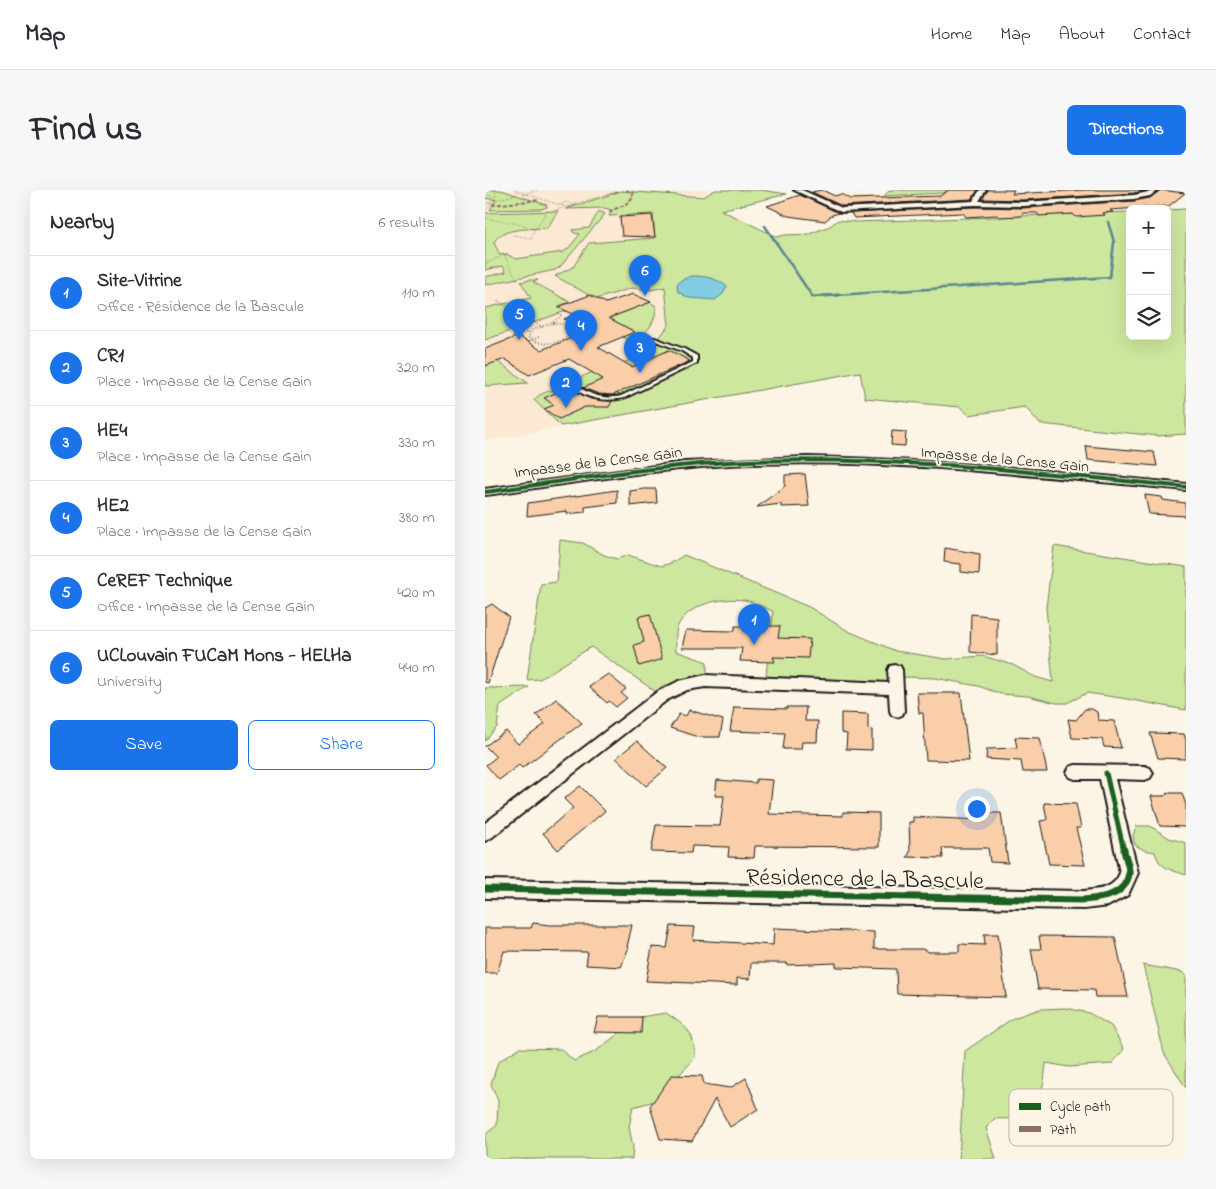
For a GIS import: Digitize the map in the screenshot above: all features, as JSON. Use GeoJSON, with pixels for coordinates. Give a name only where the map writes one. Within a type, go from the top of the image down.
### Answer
{"type":"FeatureCollection","features":[{"type":"Feature","properties":{"kind":"street"},"geometry":{"type":"LineString","coordinates":[[797,190],[841,210],[975,203],[1054,202],[1142,196],[1152,194],[1155,190]]}},
{"type":"Feature","properties":{"kind":"street"},"geometry":{"type":"LineString","coordinates":[[975,203],[983,190]]}},
{"type":"Feature","properties":{"kind":"street"},"geometry":{"type":"LineString","coordinates":[[1054,202],[1063,209]]}},
{"type":"Feature","properties":{"kind":"street","name":"Impasse de la Cense Gain"},"geometry":{"type":"LineString","coordinates":[[485,492],[660,468],[754,460],[917,463],[1186,487]]}},
{"type":"Feature","properties":{"kind":"street","name":"Impasse de la Cense Gain"},"geometry":{"type":"LineString","coordinates":[[1164,485],[1186,492]]}},
{"type":"Feature","properties":{"kind":"street"},"geometry":{"type":"LineString","coordinates":[[895,670],[897,711]]}},
{"type":"Feature","properties":{"kind":"street"},"geometry":{"type":"LineString","coordinates":[[485,833],[662,696],[684,686],[707,681],[896,689]]}},
{"type":"Feature","properties":{"kind":"street"},"geometry":{"type":"LineString","coordinates":[[1075,772],[1145,774]]}},
{"type":"Feature","properties":{"kind":"street","name":"Résidence de la Bascule"},"geometry":{"type":"LineString","coordinates":[[485,889],[1075,900],[1108,897],[1122,889],[1129,873],[1106,773]]}},
{"type":"Feature","properties":{"kind":"lane"},"geometry":{"type":"LineString","coordinates":[[566,381],[595,399],[611,400],[622,397],[695,363],[695,357],[654,338]]}},
{"type":"Feature","properties":{"kind":"path"},"geometry":{"type":"LineString","coordinates":[[485,212],[495,200],[496,190]]}},
{"type":"Feature","properties":{"kind":"path"},"geometry":{"type":"LineString","coordinates":[[514,190],[560,205],[575,206],[573,204]]}},
{"type":"Feature","properties":{"kind":"path"},"geometry":{"type":"LineString","coordinates":[[522,195],[537,190]]}},
{"type":"Feature","properties":{"kind":"path"},"geometry":{"type":"LineString","coordinates":[[560,205],[566,202],[573,204],[623,190]]}},
{"type":"Feature","properties":{"kind":"path"},"geometry":{"type":"LineString","coordinates":[[485,192],[495,200]]}},
{"type":"Feature","properties":{"kind":"path"},"geometry":{"type":"LineString","coordinates":[[495,200],[519,194]]}},
{"type":"Feature","properties":{"kind":"path"},"geometry":{"type":"LineString","coordinates":[[488,202],[493,203]]}},
{"type":"Feature","properties":{"kind":"path"},"geometry":{"type":"LineString","coordinates":[[546,203],[550,202]]}},
{"type":"Feature","properties":{"kind":"path"},"geometry":{"type":"LineString","coordinates":[[485,204],[493,203]]}},
{"type":"Feature","properties":{"kind":"path"},"geometry":{"type":"LineString","coordinates":[[556,210],[565,206]]}},
{"type":"Feature","properties":{"kind":"path"},"geometry":{"type":"LineString","coordinates":[[513,235],[531,239],[547,211]]}},
{"type":"Feature","properties":{"kind":"path"},"geometry":{"type":"LineString","coordinates":[[485,218],[524,225],[535,230]]}},
{"type":"Feature","properties":{"kind":"path"},"geometry":{"type":"LineString","coordinates":[[485,264],[508,253]]}},
{"type":"Feature","properties":{"kind":"path"},"geometry":{"type":"LineString","coordinates":[[504,255],[518,281]]}},
{"type":"Feature","properties":{"kind":"path"},"geometry":{"type":"LineString","coordinates":[[498,301],[544,328]]}},
{"type":"Feature","properties":{"kind":"path"},"geometry":{"type":"LineString","coordinates":[[553,323],[563,314]]}},
{"type":"Feature","properties":{"kind":"path"},"geometry":{"type":"LineString","coordinates":[[513,333],[529,332],[540,326],[553,323],[572,325]]}},
{"type":"Feature","properties":{"kind":"path"},"geometry":{"type":"LineString","coordinates":[[529,332],[528,337],[531,340],[545,343],[565,340],[574,332],[572,325]]}},
{"type":"Feature","properties":{"kind":"path"},"geometry":{"type":"LineString","coordinates":[[564,328],[572,325]]}},
{"type":"Feature","properties":{"kind":"path"},"geometry":{"type":"LineString","coordinates":[[527,342],[539,337]]}},
{"type":"Feature","properties":{"kind":"path"},"geometry":{"type":"LineString","coordinates":[[560,337],[565,340]]}},
{"type":"Feature","properties":{"kind":"shaded area"},"geometry":{"type":"Polygon","coordinates":[[[485,190],[715,190],[705,197],[721,209],[777,237],[861,372],[485,441],[485,190]]]}},
{"type":"Feature","properties":{"kind":"green space"},"geometry":{"type":"Polygon","coordinates":[[[501,190],[547,205],[547,207],[541,209],[490,210],[496,200],[485,198],[485,191],[501,190]]]}},
{"type":"Feature","properties":{"kind":"green space"},"geometry":{"type":"Polygon","coordinates":[[[715,190],[761,190],[787,194],[721,210],[777,237],[809,234],[830,226],[838,220],[857,222],[1126,212],[1126,340],[1171,340],[1171,210],[1186,209],[1186,434],[1158,436],[1040,424],[1025,407],[969,415],[960,407],[865,398],[860,372],[561,426],[534,400],[537,397],[589,374],[636,358],[660,341],[691,355],[659,338],[669,325],[665,287],[651,290],[632,288],[596,299],[555,276],[573,267],[589,243],[655,238],[653,214],[609,216],[612,210],[604,208],[565,209],[621,191],[704,197],[715,190]]]}},
{"type":"Feature","properties":{"kind":"green space"},"geometry":{"type":"Polygon","coordinates":[[[890,190],[947,190],[944,193],[884,196],[890,190]]]}},
{"type":"Feature","properties":{"kind":"green space"},"geometry":{"type":"Polygon","coordinates":[[[558,211],[547,228],[510,231],[497,238],[494,243],[500,255],[506,254],[516,259],[563,252],[568,249],[580,234],[574,233],[572,230],[589,228],[599,211],[605,214],[560,267],[555,270],[485,285],[485,277],[506,272],[503,266],[485,270],[485,213],[558,211]]]}},
{"type":"Feature","properties":{"kind":"green space"},"geometry":{"type":"Polygon","coordinates":[[[538,280],[533,282],[570,302],[559,306],[561,309],[577,303],[577,307],[485,340],[485,308],[531,298],[521,282],[538,280]]]}},
{"type":"Feature","properties":{"kind":"green space"},"geometry":{"type":"Polygon","coordinates":[[[650,302],[656,306],[655,316],[649,329],[638,340],[643,343],[637,346],[622,337],[634,332],[609,318],[650,302]]]}},
{"type":"Feature","properties":{"kind":"green space"},"geometry":{"type":"Polygon","coordinates":[[[497,361],[528,383],[485,386],[485,366],[497,361]]]}},
{"type":"Feature","properties":{"kind":"green space"},"geometry":{"type":"Polygon","coordinates":[[[560,540],[583,543],[604,555],[617,559],[628,555],[661,566],[671,563],[684,555],[809,607],[848,631],[896,651],[946,659],[983,656],[1013,665],[1035,677],[1053,682],[1046,607],[1054,546],[1186,567],[1186,710],[1087,693],[1067,703],[1056,703],[1028,696],[1001,694],[978,686],[935,678],[905,677],[896,689],[765,684],[773,611],[751,602],[735,599],[716,601],[696,608],[688,613],[677,628],[676,651],[707,662],[707,681],[662,696],[591,647],[540,679],[527,680],[541,584],[557,582],[560,540]]]}},
{"type":"Feature","properties":{"kind":"green space"},"geometry":{"type":"Polygon","coordinates":[[[529,687],[500,706],[497,727],[485,741],[485,688],[529,687]]]}},
{"type":"Feature","properties":{"kind":"green space"},"geometry":{"type":"Polygon","coordinates":[[[1136,826],[1150,826],[1169,838],[1186,843],[1186,875],[1163,865],[1155,852],[1144,850],[1135,845],[1133,836],[1136,826]]]}},
{"type":"Feature","properties":{"kind":"green space"},"geometry":{"type":"Polygon","coordinates":[[[1143,965],[1182,972],[1186,975],[1186,1088],[1164,1053],[1143,965]]]}},
{"type":"Feature","properties":{"kind":"green space"},"geometry":{"type":"Polygon","coordinates":[[[1066,1008],[1089,1013],[1111,1026],[1124,1049],[1112,1064],[1069,1067],[1046,1063],[1042,1089],[1009,1089],[1009,1119],[994,1119],[986,1128],[996,1159],[959,1159],[965,1051],[1013,1018],[1040,1009],[1066,1008]]]}},
{"type":"Feature","properties":{"kind":"green space"},"geometry":{"type":"Polygon","coordinates":[[[666,1013],[688,1031],[693,1042],[695,1058],[655,1101],[633,1107],[629,1127],[633,1146],[632,1159],[485,1159],[485,1135],[497,1125],[498,1101],[491,1084],[498,1062],[519,1048],[561,1049],[574,1061],[596,1051],[640,1017],[666,1013]]]}},
{"type":"Feature","properties":{"kind":"water"},"geometry":{"type":"Polygon","coordinates":[[[692,276],[711,278],[720,281],[727,287],[723,294],[715,300],[689,298],[678,292],[677,284],[681,280],[692,276]]]}},
{"type":"Feature","properties":{"kind":"building"},"geometry":{"type":"Polygon","coordinates":[[[822,190],[835,196],[841,194],[850,199],[940,196],[949,190],[978,190],[972,199],[842,206],[812,192],[822,190]]]}},
{"type":"Feature","properties":{"kind":"building"},"geometry":{"type":"Polygon","coordinates":[[[988,190],[1014,190],[1012,194],[1085,190],[1149,190],[1134,193],[1023,200],[982,199],[988,190]]]}},
{"type":"Feature","properties":{"kind":"building"},"geometry":{"type":"Polygon","coordinates":[[[1160,190],[1185,193],[1170,205],[1126,205],[1126,209],[1110,210],[1113,212],[1102,213],[1105,215],[1076,217],[1073,214],[1039,216],[1037,213],[1023,213],[1021,216],[966,217],[963,213],[854,218],[851,213],[975,207],[1023,208],[1134,201],[1150,198],[1160,190]]]}},
{"type":"Feature","properties":{"kind":"building"},"geometry":{"type":"Polygon","coordinates":[[[800,195],[839,213],[832,215],[825,221],[788,216],[767,206],[800,195]]]}},
{"type":"Feature","properties":{"kind":"building"},"geometry":{"type":"Polygon","coordinates":[[[652,215],[655,237],[622,236],[620,217],[652,215]]]}},
{"type":"Feature","properties":{"kind":"building"},"geometry":{"type":"Polygon","coordinates":[[[633,294],[651,302],[609,318],[635,332],[598,347],[632,367],[669,350],[690,361],[613,395],[599,394],[583,388],[603,379],[569,359],[529,375],[505,359],[485,366],[485,349],[518,336],[541,350],[587,332],[564,319],[575,315],[558,307],[590,295],[606,303],[633,294]]]}},
{"type":"Feature","properties":{"kind":"building"},"geometry":{"type":"Polygon","coordinates":[[[562,390],[569,394],[575,391],[591,399],[612,401],[609,407],[585,407],[559,419],[544,409],[554,405],[544,398],[562,390]]]}},
{"type":"Feature","properties":{"kind":"building"},"geometry":{"type":"Polygon","coordinates":[[[892,431],[906,432],[905,446],[891,445],[892,431]]]}},
{"type":"Feature","properties":{"kind":"building"},"geometry":{"type":"Polygon","coordinates":[[[1086,446],[1154,452],[1157,466],[1088,460],[1086,446]]]}},
{"type":"Feature","properties":{"kind":"building"},"geometry":{"type":"Polygon","coordinates":[[[805,474],[809,506],[781,507],[781,504],[757,507],[785,486],[785,475],[805,474]]]}},
{"type":"Feature","properties":{"kind":"building"},"geometry":{"type":"Polygon","coordinates":[[[656,489],[657,503],[630,506],[630,491],[656,489]]]}},
{"type":"Feature","properties":{"kind":"building"},"geometry":{"type":"Polygon","coordinates":[[[617,490],[617,503],[585,507],[585,512],[567,514],[567,511],[527,516],[528,503],[617,490]]]}},
{"type":"Feature","properties":{"kind":"building"},"geometry":{"type":"Polygon","coordinates":[[[1145,495],[1185,503],[1186,516],[1149,514],[1145,495]]]}},
{"type":"Feature","properties":{"kind":"building"},"geometry":{"type":"Polygon","coordinates":[[[945,548],[980,554],[979,574],[961,572],[961,564],[944,562],[945,548]]]}},
{"type":"Feature","properties":{"kind":"building"},"geometry":{"type":"Polygon","coordinates":[[[492,604],[509,617],[488,683],[485,682],[485,608],[492,604]]]}},
{"type":"Feature","properties":{"kind":"building"},"geometry":{"type":"Polygon","coordinates":[[[650,614],[662,659],[639,666],[634,645],[644,642],[638,617],[650,614]]]}},
{"type":"Feature","properties":{"kind":"building"},"geometry":{"type":"Polygon","coordinates":[[[971,614],[997,617],[997,655],[970,652],[971,614]]]}},
{"type":"Feature","properties":{"kind":"building"},"geometry":{"type":"Polygon","coordinates":[[[735,626],[780,626],[778,638],[810,639],[808,658],[773,657],[775,662],[740,661],[742,648],[682,648],[686,630],[733,631],[735,626]]]}},
{"type":"Feature","properties":{"kind":"building"},"geometry":{"type":"Polygon","coordinates":[[[608,674],[626,689],[621,693],[627,698],[616,707],[609,701],[607,703],[589,687],[608,674]]]}},
{"type":"Feature","properties":{"kind":"building"},"geometry":{"type":"Polygon","coordinates":[[[917,693],[961,693],[969,761],[926,760],[923,713],[919,713],[917,693]]]}},
{"type":"Feature","properties":{"kind":"building"},"geometry":{"type":"Polygon","coordinates":[[[556,699],[582,723],[522,768],[519,765],[499,780],[486,765],[496,757],[485,746],[506,731],[518,744],[545,724],[536,715],[556,699]]]}},
{"type":"Feature","properties":{"kind":"building"},"geometry":{"type":"Polygon","coordinates":[[[734,707],[787,709],[787,707],[806,707],[805,721],[818,721],[817,742],[802,742],[801,749],[783,749],[785,733],[730,731],[734,707]]]}},
{"type":"Feature","properties":{"kind":"building"},"geometry":{"type":"Polygon","coordinates":[[[1085,709],[1092,709],[1097,712],[1098,720],[1114,721],[1121,748],[1104,747],[1102,739],[1072,738],[1068,719],[1076,720],[1085,709]]]}},
{"type":"Feature","properties":{"kind":"building"},"geometry":{"type":"Polygon","coordinates":[[[689,710],[723,720],[720,737],[698,737],[670,728],[679,714],[686,716],[689,710]]]}},
{"type":"Feature","properties":{"kind":"building"},"geometry":{"type":"Polygon","coordinates":[[[841,713],[868,714],[868,729],[872,730],[872,750],[846,749],[847,734],[841,733],[841,713]]]}},
{"type":"Feature","properties":{"kind":"building"},"geometry":{"type":"Polygon","coordinates":[[[1150,733],[1184,734],[1186,740],[1186,759],[1158,758],[1150,733]]]}},
{"type":"Feature","properties":{"kind":"building"},"geometry":{"type":"Polygon","coordinates":[[[1015,737],[1040,738],[1047,772],[1023,772],[1021,761],[986,759],[987,749],[1017,748],[1015,737]]]}},
{"type":"Feature","properties":{"kind":"building"},"geometry":{"type":"Polygon","coordinates":[[[637,741],[667,768],[646,786],[616,758],[637,741]]]}},
{"type":"Feature","properties":{"kind":"building"},"geometry":{"type":"Polygon","coordinates":[[[756,779],[773,780],[769,814],[843,816],[843,812],[879,813],[879,847],[755,846],[754,858],[728,857],[729,847],[692,846],[691,853],[651,852],[656,825],[720,826],[724,796],[715,796],[717,780],[756,783],[756,779]]]}},
{"type":"Feature","properties":{"kind":"building"},"geometry":{"type":"Polygon","coordinates":[[[580,786],[605,811],[558,850],[543,833],[573,808],[564,799],[580,786]]]}},
{"type":"Feature","properties":{"kind":"building"},"geometry":{"type":"Polygon","coordinates":[[[1168,793],[1182,793],[1186,805],[1186,827],[1160,826],[1151,796],[1165,796],[1168,793]]]}},
{"type":"Feature","properties":{"kind":"building"},"geometry":{"type":"Polygon","coordinates":[[[1044,803],[1076,804],[1081,828],[1076,828],[1085,865],[1049,864],[1040,821],[1047,820],[1044,803]]]}},
{"type":"Feature","properties":{"kind":"building"},"geometry":{"type":"Polygon","coordinates":[[[983,813],[1001,813],[1008,863],[990,862],[988,848],[942,848],[943,858],[907,857],[910,852],[909,822],[913,822],[913,817],[984,820],[983,813]]]}},
{"type":"Feature","properties":{"kind":"building"},"geometry":{"type":"Polygon","coordinates":[[[533,923],[550,925],[632,925],[627,947],[629,947],[621,967],[586,965],[588,952],[504,951],[497,973],[485,973],[485,928],[531,928],[533,923]]]}},
{"type":"Feature","properties":{"kind":"building"},"geometry":{"type":"Polygon","coordinates":[[[671,926],[695,927],[693,940],[773,945],[774,928],[874,932],[874,949],[922,949],[929,952],[959,952],[959,944],[985,945],[984,934],[998,934],[1006,997],[897,994],[896,969],[836,967],[836,963],[787,965],[787,963],[751,963],[750,979],[737,978],[737,985],[646,981],[652,947],[667,948],[671,926]]]}},
{"type":"Feature","properties":{"kind":"building"},"geometry":{"type":"Polygon","coordinates":[[[1039,936],[1115,937],[1128,997],[1095,997],[1094,990],[1038,989],[1031,949],[1041,949],[1039,936]]]}},
{"type":"Feature","properties":{"kind":"building"},"geometry":{"type":"Polygon","coordinates":[[[598,1017],[642,1017],[641,1033],[594,1032],[598,1017]]]}},
{"type":"Feature","properties":{"kind":"building"},"geometry":{"type":"Polygon","coordinates":[[[672,1075],[702,1076],[704,1084],[730,1088],[746,1078],[758,1109],[730,1127],[715,1099],[692,1141],[660,1139],[650,1106],[672,1075]]]}},
{"type":"Feature","properties":{"kind":"waterway"},"geometry":{"type":"LineString","coordinates":[[821,296],[1110,277],[1114,242],[1108,222]]}},
{"type":"Feature","properties":{"kind":"waterway"},"geometry":{"type":"LineString","coordinates":[[765,226],[812,296]]}},
{"type":"Feature","properties":{"kind":"waterway"},"geometry":{"type":"LineString","coordinates":[[811,295],[812,297],[839,295]]}},
{"type":"Feature","properties":{"kind":"marked path"},"geometry":{"type":"LineString","coordinates":[[609,212],[626,204],[633,197],[633,193],[626,190]]}},
{"type":"Feature","properties":{"kind":"marked path"},"geometry":{"type":"LineString","coordinates":[[492,205],[539,200]]}},
{"type":"Feature","properties":{"kind":"cycle path"},"geometry":{"type":"LineString","coordinates":[[485,492],[685,465],[806,460],[915,463],[1024,471],[1186,487]]}},
{"type":"Feature","properties":{"kind":"cycle path"},"geometry":{"type":"LineString","coordinates":[[485,889],[1084,900],[1108,897],[1122,889],[1129,873],[1106,773]]}},
{"type":"Feature","properties":{"kind":"place","name":"UCLouvain FUCaM Mons - HELHa"},"geometry":{"type":"Point","coordinates":[645,296]}},
{"type":"Feature","properties":{"kind":"place","name":"CeREF Technique"},"geometry":{"type":"Point","coordinates":[519,340]}},
{"type":"Feature","properties":{"kind":"place","name":"HE2"},"geometry":{"type":"Point","coordinates":[581,351]}},
{"type":"Feature","properties":{"kind":"place","name":"HE4"},"geometry":{"type":"Point","coordinates":[640,373]}},
{"type":"Feature","properties":{"kind":"place","name":"CR1"},"geometry":{"type":"Point","coordinates":[566,408]}},
{"type":"Feature","properties":{"kind":"place","name":"Site-Vitrine"},"geometry":{"type":"Point","coordinates":[754,645]}}]}
